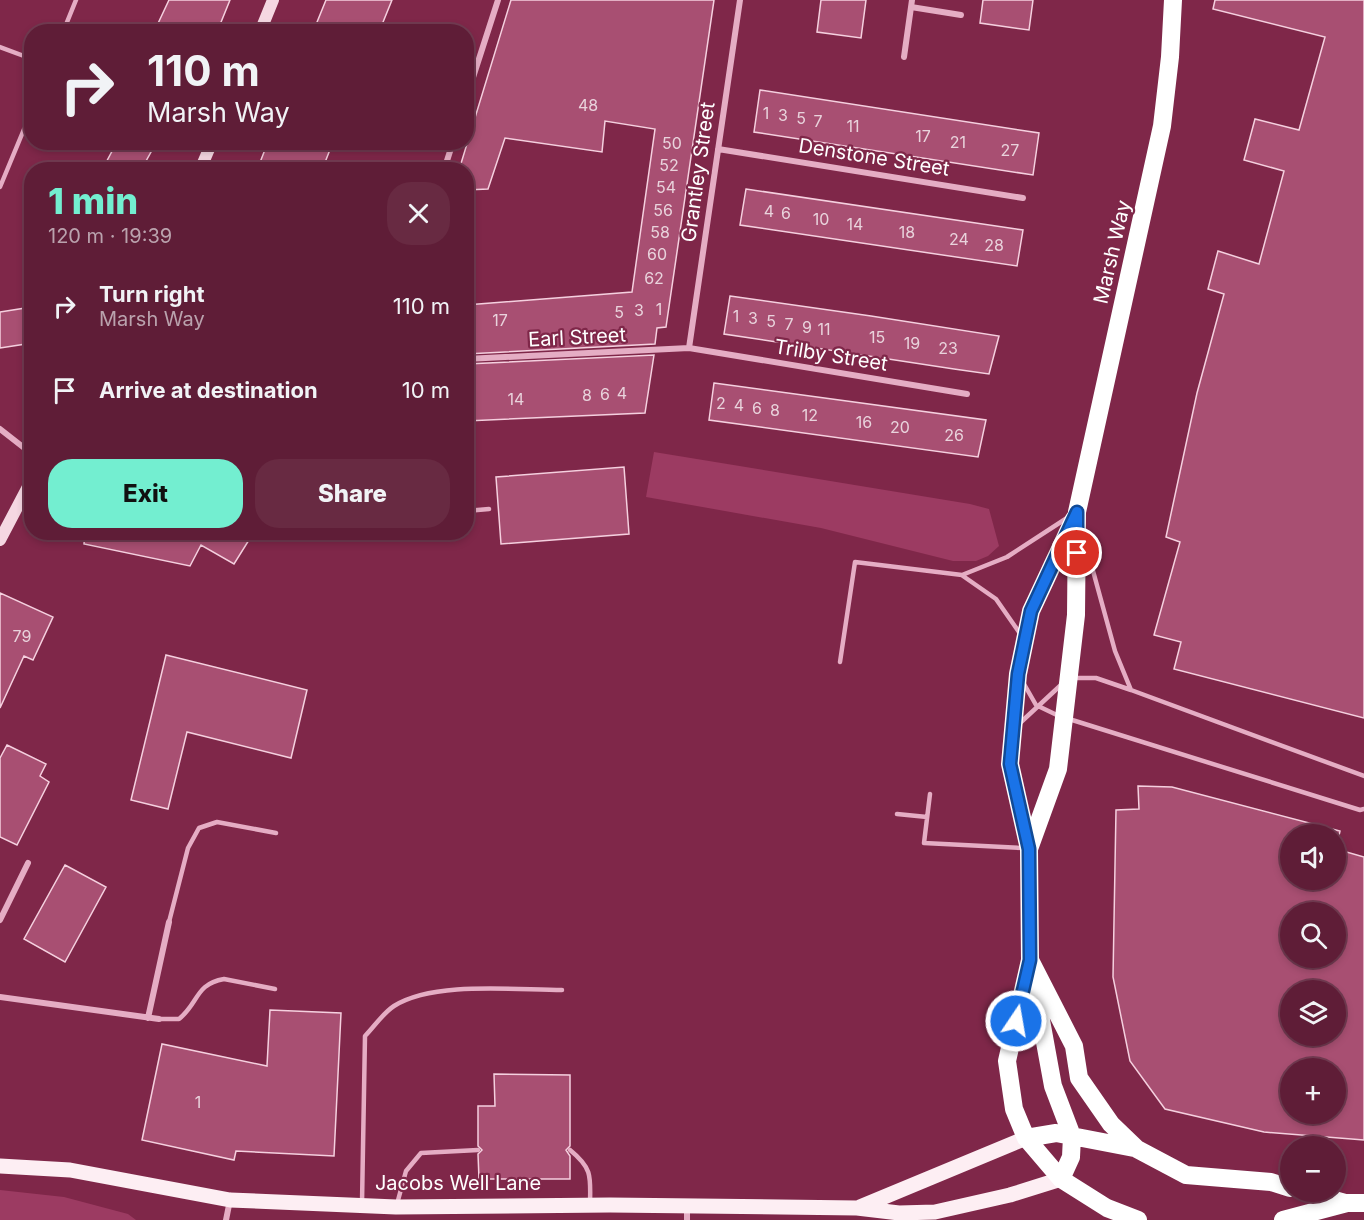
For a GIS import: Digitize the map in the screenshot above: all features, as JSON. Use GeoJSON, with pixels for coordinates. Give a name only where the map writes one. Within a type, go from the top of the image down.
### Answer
{"type":"FeatureCollection","features":[{"type":"Feature","properties":{"kind":"highway","name":"Marsh Way"},"geometry":{"type":"LineString","coordinates":[[1029,849],[1058,769],[1076,615],[1077,512],[1162,126],[1170,57],[1173,0]]}},
{"type":"Feature","properties":{"kind":"highway","name":"Marsh Way"},"geometry":{"type":"LineString","coordinates":[[1026,1138],[1014,1109],[1007,1061],[1030,960],[1029,849],[1010,764],[1012,731],[1018,674],[1031,611],[1077,512]]}},
{"type":"Feature","properties":{"kind":"highway","name":"Marsh Way"},"geometry":{"type":"LineString","coordinates":[[1030,960],[1074,1046],[1079,1078],[1111,1124],[1137,1149]]}},
{"type":"Feature","properties":{"kind":"highway"},"geometry":{"type":"LineString","coordinates":[[1030,960],[1053,1086],[1072,1136],[1071,1157],[1061,1179]]}},
{"type":"Feature","properties":{"kind":"highway"},"geometry":{"type":"LineString","coordinates":[[1026,1138],[1056,1133],[1137,1149],[1186,1175],[1271,1182],[1280,1185]]}},
{"type":"Feature","properties":{"kind":"highway"},"geometry":{"type":"LineString","coordinates":[[1026,1138],[1061,1179],[1107,1208],[1138,1220]]}},
{"type":"Feature","properties":{"kind":"highway"},"geometry":{"type":"LineString","coordinates":[[1283,1220],[1355,1203]]}},
{"type":"Feature","properties":{"kind":"main road","name":"Jacobs Well Lane"},"geometry":{"type":"LineString","coordinates":[[857,1208],[1026,1138]]}},
{"type":"Feature","properties":{"kind":"main road","name":"Jacobs Well Lane"},"geometry":{"type":"LineString","coordinates":[[0,1166],[70,1170],[230,1200],[396,1207],[590,1206],[687,1214],[857,1208],[898,1213],[934,1212],[1010,1195],[1061,1179]]}},
{"type":"Feature","properties":{"kind":"street"},"geometry":{"type":"LineString","coordinates":[[263,24],[273,0]]}},
{"type":"Feature","properties":{"kind":"street"},"geometry":{"type":"LineString","coordinates":[[474,74],[498,0]]}},
{"type":"Feature","properties":{"kind":"street","name":"Grantley Street"},"geometry":{"type":"LineString","coordinates":[[689,348],[740,0]]}},
{"type":"Feature","properties":{"kind":"street"},"geometry":{"type":"LineString","coordinates":[[904,57],[912,3],[961,15]]}},
{"type":"Feature","properties":{"kind":"street","name":"Denstone Street"},"geometry":{"type":"LineString","coordinates":[[718,149],[1023,198]]}},
{"type":"Feature","properties":{"kind":"street","name":"Earl Street"},"geometry":{"type":"LineString","coordinates":[[474,359],[689,348]]}},
{"type":"Feature","properties":{"kind":"street","name":"Trilby Street"},"geometry":{"type":"LineString","coordinates":[[689,348],[967,394]]}},
{"type":"Feature","properties":{"kind":"street"},"geometry":{"type":"LineString","coordinates":[[0,429],[24,448]]}},
{"type":"Feature","properties":{"kind":"street"},"geometry":{"type":"LineString","coordinates":[[0,540],[24,494]]}},
{"type":"Feature","properties":{"kind":"street"},"geometry":{"type":"LineString","coordinates":[[0,920],[28,863]]}},
{"type":"Feature","properties":{"kind":"street"},"geometry":{"type":"LineString","coordinates":[[148,1018],[169,922]]}},
{"type":"Feature","properties":{"kind":"street"},"geometry":{"type":"LineString","coordinates":[[0,997],[159,1019]]}},
{"type":"Feature","properties":{"kind":"street"},"geometry":{"type":"LineString","coordinates":[[226,1220],[230,1200]]}},
{"type":"Feature","properties":{"kind":"lane"},"geometry":{"type":"LineString","coordinates":[[66,24],[76,0]]}},
{"type":"Feature","properties":{"kind":"lane"},"geometry":{"type":"LineString","coordinates":[[0,47],[24,56]]}},
{"type":"Feature","properties":{"kind":"lane"},"geometry":{"type":"LineString","coordinates":[[0,187],[24,129]]}},
{"type":"Feature","properties":{"kind":"lane"},"geometry":{"type":"LineString","coordinates":[[474,510],[489,509]]}},
{"type":"Feature","properties":{"kind":"lane"},"geometry":{"type":"LineString","coordinates":[[962,575],[1007,557],[1077,512],[1115,651],[1131,690]]}},
{"type":"Feature","properties":{"kind":"lane"},"geometry":{"type":"LineString","coordinates":[[840,662],[855,562],[962,575],[996,599],[1024,640]]}},
{"type":"Feature","properties":{"kind":"lane"},"geometry":{"type":"LineString","coordinates":[[1018,674],[1036,705],[1052,715],[1105,728],[1198,761],[1360,810],[1364,809]]}},
{"type":"Feature","properties":{"kind":"lane"},"geometry":{"type":"LineString","coordinates":[[1012,731],[1036,705],[1069,678],[1096,678],[1364,776]]}},
{"type":"Feature","properties":{"kind":"lane"},"geometry":{"type":"LineString","coordinates":[[930,794],[924,843],[1029,849]]}},
{"type":"Feature","properties":{"kind":"lane"},"geometry":{"type":"LineString","coordinates":[[897,814],[927,817]]}},
{"type":"Feature","properties":{"kind":"lane"},"geometry":{"type":"LineString","coordinates":[[169,922],[188,848],[200,828],[218,822],[276,833]]}},
{"type":"Feature","properties":{"kind":"lane"},"geometry":{"type":"LineString","coordinates":[[159,1019],[179,1019],[204,986],[216,980],[224,979],[275,989]]}},
{"type":"Feature","properties":{"kind":"lane"},"geometry":{"type":"LineString","coordinates":[[362,1206],[365,1036],[393,1007],[416,996],[441,991],[562,990]]}},
{"type":"Feature","properties":{"kind":"lane"},"geometry":{"type":"LineString","coordinates":[[396,1207],[406,1171],[421,1153],[478,1150]]}},
{"type":"Feature","properties":{"kind":"lane"},"geometry":{"type":"LineString","coordinates":[[570,1150],[584,1161],[591,1176],[590,1206]]}},
{"type":"Feature","properties":{"kind":"shaded area"},"geometry":{"type":"Polygon","coordinates":[[[654,452],[989,509],[999,546],[988,556],[976,561],[953,561],[821,528],[646,497],[654,452]]]}},
{"type":"Feature","properties":{"kind":"shaded area"},"geometry":{"type":"Polygon","coordinates":[[[0,1190],[64,1197],[128,1214],[136,1220],[0,1220],[0,1190]]]}},
{"type":"Feature","properties":{"kind":"building"},"geometry":{"type":"Polygon","coordinates":[[[169,0],[230,0],[220,24],[158,24],[169,0]]]}},
{"type":"Feature","properties":{"kind":"building"},"geometry":{"type":"Polygon","coordinates":[[[326,0],[392,0],[382,24],[316,24],[326,0]]]}},
{"type":"Feature","properties":{"kind":"building"},"geometry":{"type":"Polygon","coordinates":[[[511,0],[714,0],[666,327],[657,328],[655,344],[474,354],[474,304],[632,292],[655,129],[605,121],[602,152],[505,138],[488,189],[474,190],[474,162],[461,162],[465,150],[474,150],[474,121],[511,0]]]}},
{"type":"Feature","properties":{"kind":"building"},"geometry":{"type":"Polygon","coordinates":[[[821,0],[866,0],[861,38],[817,32],[821,0]]]}},
{"type":"Feature","properties":{"kind":"building"},"geometry":{"type":"Polygon","coordinates":[[[983,0],[1033,0],[1029,30],[980,23],[983,0]]]}},
{"type":"Feature","properties":{"kind":"building"},"geometry":{"type":"Polygon","coordinates":[[[1215,0],[1364,0],[1364,718],[1174,669],[1181,642],[1154,635],[1180,542],[1166,537],[1197,393],[1224,294],[1208,289],[1218,251],[1259,264],[1284,171],[1244,160],[1255,119],[1299,130],[1325,37],[1213,9],[1215,0]]]}},
{"type":"Feature","properties":{"kind":"building"},"geometry":{"type":"Polygon","coordinates":[[[760,90],[1039,133],[1033,175],[754,132],[760,90]]]}},
{"type":"Feature","properties":{"kind":"building"},"geometry":{"type":"Polygon","coordinates":[[[113,150],[148,150],[151,152],[145,162],[106,162],[113,150]]]}},
{"type":"Feature","properties":{"kind":"building"},"geometry":{"type":"Polygon","coordinates":[[[265,150],[330,150],[325,162],[260,162],[265,150]]]}},
{"type":"Feature","properties":{"kind":"building"},"geometry":{"type":"Polygon","coordinates":[[[746,189],[1023,230],[1017,266],[740,225],[746,189]]]}},
{"type":"Feature","properties":{"kind":"building"},"geometry":{"type":"Polygon","coordinates":[[[730,296],[999,336],[989,374],[954,369],[724,334],[730,296]]]}},
{"type":"Feature","properties":{"kind":"building"},"geometry":{"type":"Polygon","coordinates":[[[24,308],[24,344],[0,348],[0,312],[24,308]]]}},
{"type":"Feature","properties":{"kind":"building"},"geometry":{"type":"Polygon","coordinates":[[[654,355],[645,413],[474,421],[474,364],[654,355]]]}},
{"type":"Feature","properties":{"kind":"building"},"geometry":{"type":"Polygon","coordinates":[[[714,383],[986,420],[978,457],[709,420],[714,383]]]}},
{"type":"Feature","properties":{"kind":"building"},"geometry":{"type":"Polygon","coordinates":[[[624,467],[629,534],[501,544],[496,477],[624,467]]]}},
{"type":"Feature","properties":{"kind":"building"},"geometry":{"type":"Polygon","coordinates":[[[84,540],[249,540],[234,564],[201,545],[190,566],[84,544],[84,540]]]}},
{"type":"Feature","properties":{"kind":"building"},"geometry":{"type":"Polygon","coordinates":[[[0,593],[53,617],[33,660],[24,656],[0,708],[0,593]]]}},
{"type":"Feature","properties":{"kind":"building"},"geometry":{"type":"Polygon","coordinates":[[[166,655],[307,690],[291,758],[187,732],[168,809],[131,800],[166,655]]]}},
{"type":"Feature","properties":{"kind":"building"},"geometry":{"type":"Polygon","coordinates":[[[7,745],[46,764],[40,776],[49,782],[17,845],[0,837],[0,758],[7,745]]]}},
{"type":"Feature","properties":{"kind":"building"},"geometry":{"type":"Polygon","coordinates":[[[1138,786],[1172,787],[1313,824],[1280,824],[1280,890],[1346,890],[1346,852],[1364,857],[1364,1140],[1346,1139],[1346,1136],[1264,1132],[1165,1109],[1130,1061],[1113,977],[1116,810],[1139,809],[1138,786]]]}},
{"type":"Feature","properties":{"kind":"building"},"geometry":{"type":"Polygon","coordinates":[[[65,865],[106,887],[65,962],[24,939],[65,865]]]}},
{"type":"Feature","properties":{"kind":"building"},"geometry":{"type":"Polygon","coordinates":[[[270,1010],[341,1013],[334,1156],[236,1151],[234,1160],[142,1140],[162,1044],[267,1066],[270,1010]]]}},
{"type":"Feature","properties":{"kind":"building"},"geometry":{"type":"Polygon","coordinates":[[[494,1074],[570,1075],[570,1146],[566,1150],[570,1156],[570,1179],[479,1179],[478,1154],[482,1150],[478,1146],[478,1106],[495,1106],[494,1074]]]}},
{"type":"Feature","properties":{"kind":"route"},"geometry":{"type":"LineString","coordinates":[[1016,1021],[1030,960],[1029,849],[1010,764],[1018,674],[1031,611],[1077,512],[1077,553]]}}]}
